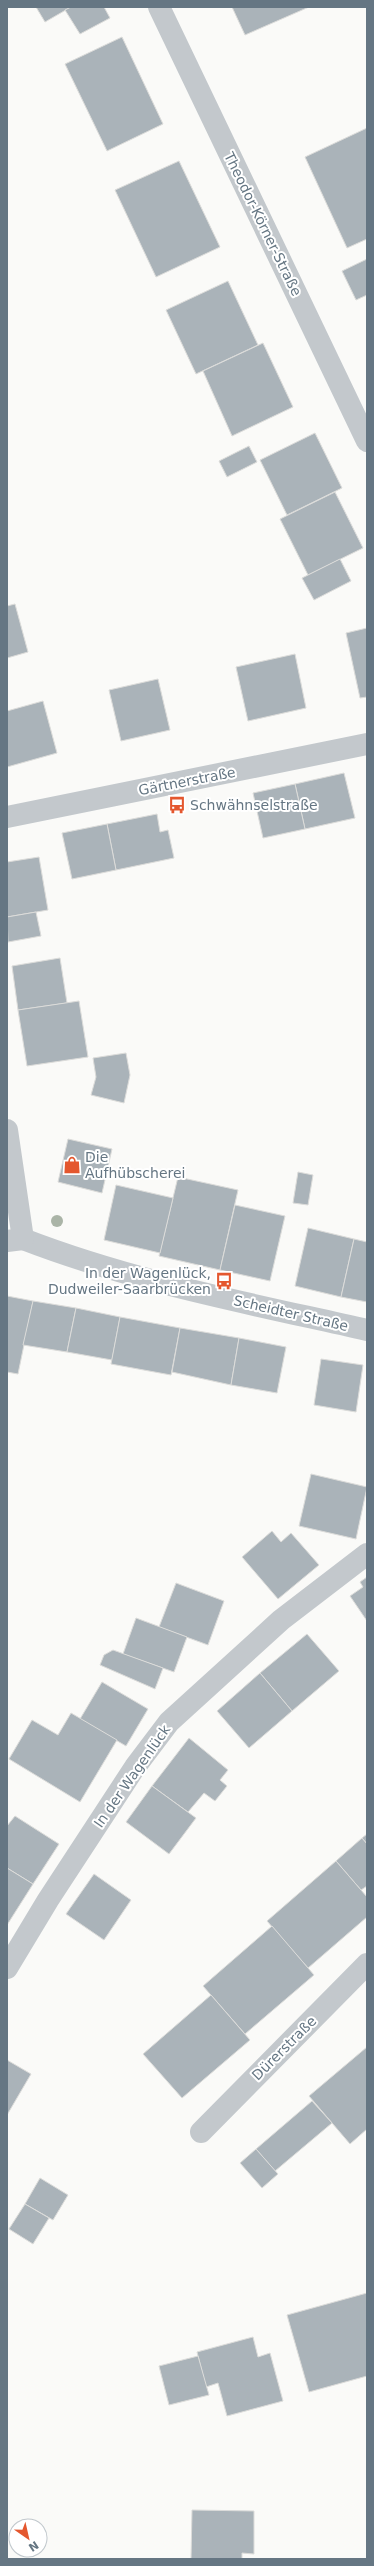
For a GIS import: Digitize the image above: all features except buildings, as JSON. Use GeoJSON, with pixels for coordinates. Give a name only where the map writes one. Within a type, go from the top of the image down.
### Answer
{"type":"FeatureCollection","features":[{"type":"Feature","properties":{"kind":"street","name":"Theodor-Körner-Straße"},"geometry":{"type":"LineString","coordinates":[[159,7],[367,441]]}},
{"type":"Feature","properties":{"kind":"street","name":"Gärtnerstraße"},"geometry":{"type":"LineString","coordinates":[[7,817],[367,744]]}},
{"type":"Feature","properties":{"kind":"street"},"geometry":{"type":"LineString","coordinates":[[7,1130],[15,1240]]}},
{"type":"Feature","properties":{"kind":"street","name":"Scheidter Straße"},"geometry":{"type":"LineString","coordinates":[[15,1240],[184,1289],[367,1330]]}},
{"type":"Feature","properties":{"kind":"street","name":"In der Wagenlück"},"geometry":{"type":"LineString","coordinates":[[7,1968],[48,1900],[95,1827],[135,1767],[169,1722],[281,1620],[367,1554]]}},
{"type":"Feature","properties":{"kind":"street","name":"Dürerstraße"},"geometry":{"type":"LineString","coordinates":[[201,2132],[367,1964]]}},
{"type":"Feature","properties":{"kind":"place","name":"Schwähnselstraße"},"geometry":{"type":"Point","coordinates":[177,805]}},
{"type":"Feature","properties":{"kind":"place","name":"Die Aufhübscherei"},"geometry":{"type":"Point","coordinates":[72,1165]}},
{"type":"Feature","properties":{"kind":"place","name":"In der Wagenlück, Dudweiler-Saarbrücken"},"geometry":{"type":"Point","coordinates":[224,1281]}}]}
